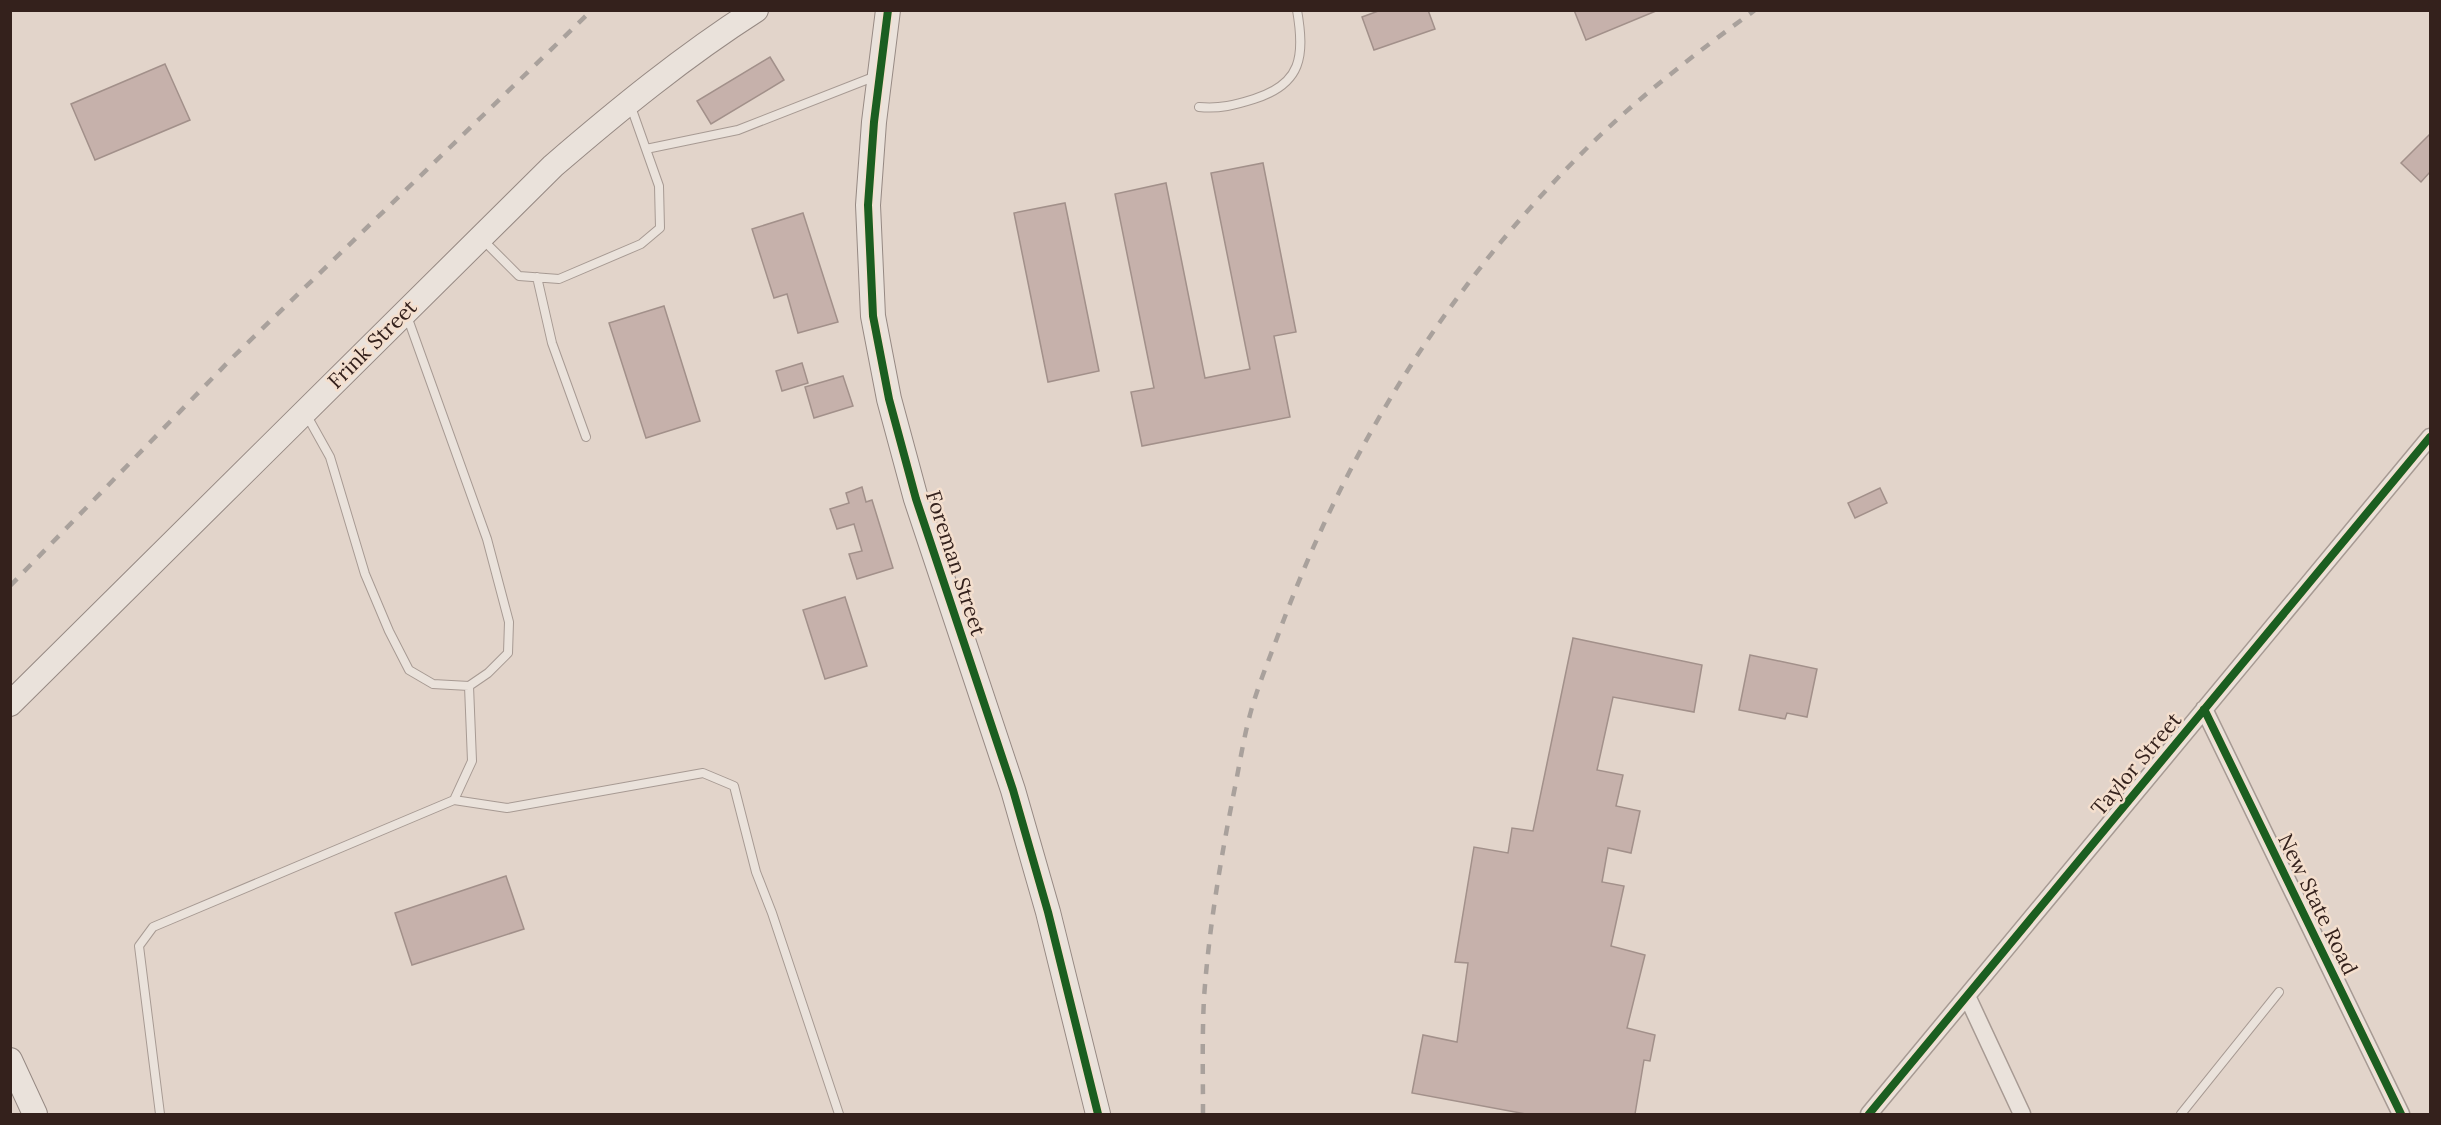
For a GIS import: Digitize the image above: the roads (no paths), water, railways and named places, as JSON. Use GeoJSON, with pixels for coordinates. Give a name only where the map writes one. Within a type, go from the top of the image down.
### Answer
{"type":"FeatureCollection","features":[{"type":"Feature","properties":{"kind":"street","name":"Frink Street"},"geometry":{"type":"LineString","coordinates":[[10,704],[553,166],[629,102],[714,37],[756,10]]}},
{"type":"Feature","properties":{"kind":"street","name":"Foreman Street"},"geometry":{"type":"LineString","coordinates":[[888,10],[870,174],[870,269],[873,316],[889,399],[919,510],[1013,790],[1048,912],[1098,1114]]}},
{"type":"Feature","properties":{"kind":"street","name":"Taylor Street"},"geometry":{"type":"LineString","coordinates":[[1869,1114],[2430,437]]}},
{"type":"Feature","properties":{"kind":"street","name":"New State Road"},"geometry":{"type":"LineString","coordinates":[[2204,709],[2401,1114]]}},
{"type":"Feature","properties":{"kind":"street"},"geometry":{"type":"LineString","coordinates":[[1967,996],[2022,1114]]}},
{"type":"Feature","properties":{"kind":"street"},"geometry":{"type":"LineString","coordinates":[[10,1060],[35,1114]]}},
{"type":"Feature","properties":{"kind":"lane"},"geometry":{"type":"LineString","coordinates":[[1199,106],[1229,107],[1273,93],[1291,79],[1298,64],[1300,48],[1297,10]]}},
{"type":"Feature","properties":{"kind":"lane"},"geometry":{"type":"LineString","coordinates":[[646,149],[738,130],[880,75]]}},
{"type":"Feature","properties":{"kind":"lane"},"geometry":{"type":"LineString","coordinates":[[480,237],[519,276],[559,279],[641,244],[660,228],[659,186],[629,102]]}},
{"type":"Feature","properties":{"kind":"lane"},"geometry":{"type":"LineString","coordinates":[[537,278],[552,343],[586,437]]}},
{"type":"Feature","properties":{"kind":"lane"},"geometry":{"type":"LineString","coordinates":[[304,411],[330,457],[365,574],[389,631],[409,670],[433,684],[469,686],[488,673],[508,653],[509,622],[487,539],[406,311]]}},
{"type":"Feature","properties":{"kind":"lane"},"geometry":{"type":"LineString","coordinates":[[454,800],[472,761],[469,686]]}},
{"type":"Feature","properties":{"kind":"lane"},"geometry":{"type":"LineString","coordinates":[[160,1114],[138,946],[153,927],[454,800],[507,808],[703,773],[734,786],[756,872],[772,913],[839,1114]]}},
{"type":"Feature","properties":{"kind":"lane"},"geometry":{"type":"LineString","coordinates":[[2181,1114],[2279,992]]}},
{"type":"Feature","properties":{"kind":"railway"},"geometry":{"type":"LineString","coordinates":[[10,586],[234,356],[592,10]]}},
{"type":"Feature","properties":{"kind":"railway"},"geometry":{"type":"LineString","coordinates":[[1203,1114],[1203,1013],[1206,971],[1220,866],[1244,739],[1267,665],[1304,570],[1334,503],[1367,439],[1404,377],[1444,317],[1487,259],[1534,203],[1585,150],[1625,113],[1755,10]]}}]}
